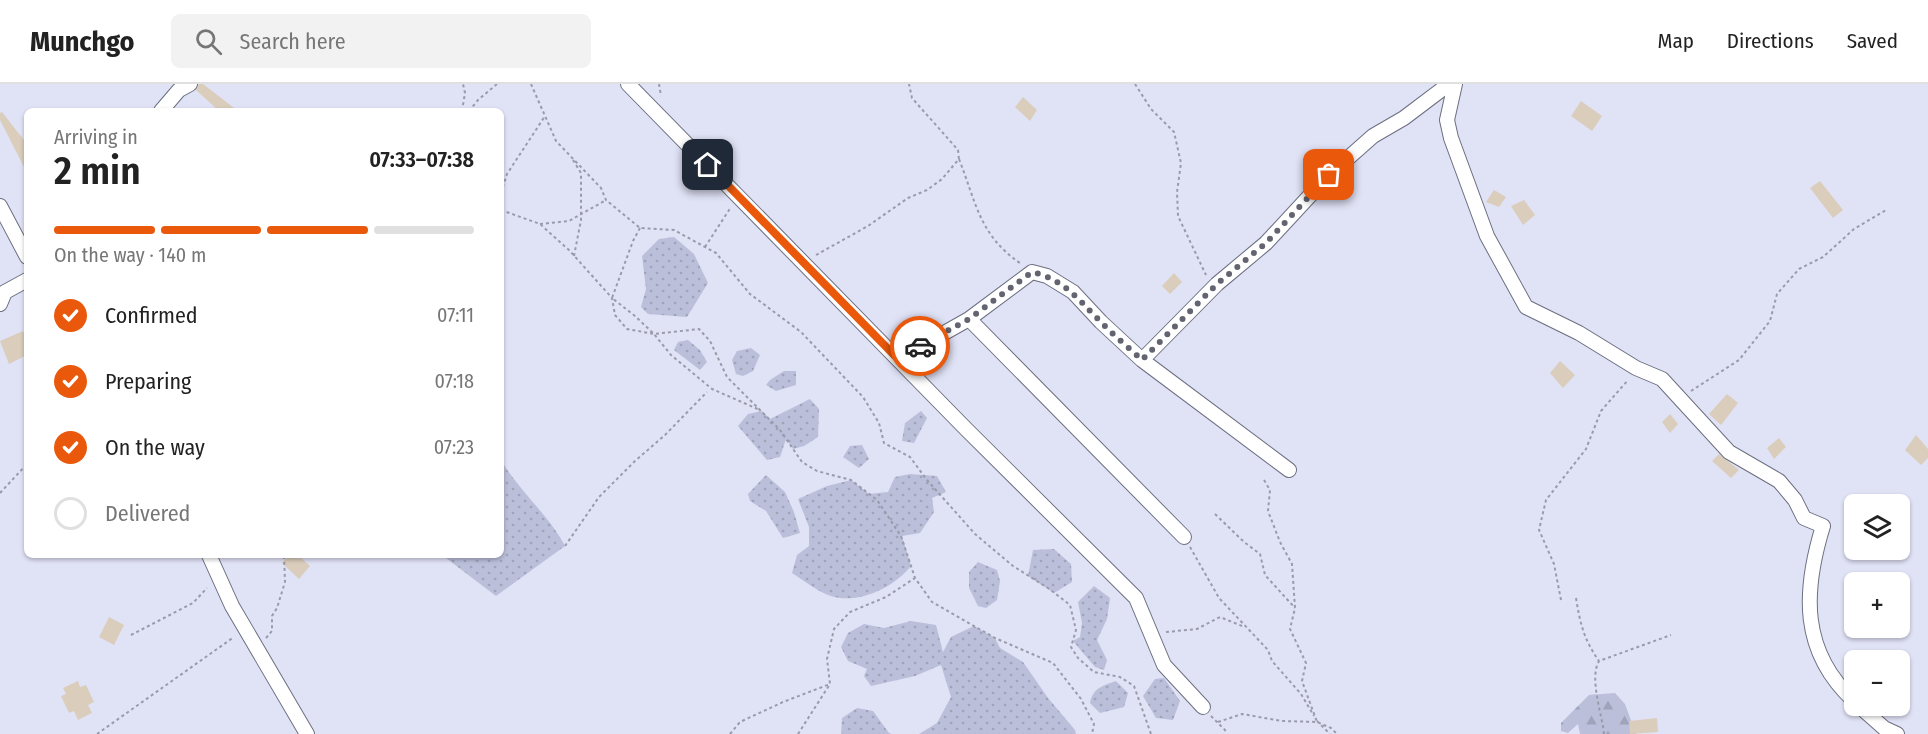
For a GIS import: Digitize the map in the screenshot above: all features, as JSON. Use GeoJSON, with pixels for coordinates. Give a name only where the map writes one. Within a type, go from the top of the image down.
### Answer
{"type":"FeatureCollection","features":[{"type":"Feature","properties":{"kind":"street"},"geometry":{"type":"LineString","coordinates":[[164,108],[179,90],[190,84]]}},
{"type":"Feature","properties":{"kind":"street"},"geometry":{"type":"LineString","coordinates":[[628,84],[1136,598],[1164,665],[1203,707]]}},
{"type":"Feature","properties":{"kind":"street"},"geometry":{"type":"LineString","coordinates":[[1142,360],[1213,288],[1266,243],[1329,175],[1373,136],[1404,118],[1449,84]]}},
{"type":"Feature","properties":{"kind":"street"},"geometry":{"type":"LineString","coordinates":[[1455,84],[1447,120],[1451,138],[1487,236],[1526,307],[1579,333],[1636,368],[1662,379],[1729,452],[1779,481],[1795,500],[1804,518],[1823,526],[1816,549],[1809,589],[1810,629],[1826,666],[1844,688]]}},
{"type":"Feature","properties":{"kind":"street"},"geometry":{"type":"LineString","coordinates":[[0,206],[24,251]]}},
{"type":"Feature","properties":{"kind":"street"},"geometry":{"type":"LineString","coordinates":[[898,359],[969,319],[1032,272],[1047,276],[1073,292],[1142,360],[1289,470]]}},
{"type":"Feature","properties":{"kind":"street"},"geometry":{"type":"LineString","coordinates":[[0,304],[5,292],[24,282]]}},
{"type":"Feature","properties":{"kind":"street"},"geometry":{"type":"LineString","coordinates":[[969,319],[1185,537]]}},
{"type":"Feature","properties":{"kind":"street"},"geometry":{"type":"LineString","coordinates":[[210,558],[245,629],[307,734]]}},
{"type":"Feature","properties":{"kind":"street"},"geometry":{"type":"LineString","coordinates":[[1870,716],[1884,729],[1897,734]]}},
{"type":"Feature","properties":{"kind":"path"},"geometry":{"type":"LineString","coordinates":[[462,108],[465,93],[463,84]]}},
{"type":"Feature","properties":{"kind":"path"},"geometry":{"type":"LineString","coordinates":[[471,108],[497,84]]}},
{"type":"Feature","properties":{"kind":"path"},"geometry":{"type":"LineString","coordinates":[[531,84],[556,141],[601,188],[606,200],[640,228],[674,230],[716,253],[750,294],[801,332],[863,397],[879,423],[884,443],[910,458],[975,534],[1013,567],[1048,588],[1070,605],[1076,630],[1071,647],[1077,658],[1094,672],[1120,676],[1134,686],[1150,734]]}},
{"type":"Feature","properties":{"kind":"path"},"geometry":{"type":"LineString","coordinates":[[909,84],[912,98],[958,150],[959,159],[978,211],[990,236],[1008,254],[1032,272]]}},
{"type":"Feature","properties":{"kind":"path"},"geometry":{"type":"LineString","coordinates":[[1135,84],[1151,109],[1174,132],[1181,163],[1177,192],[1178,216],[1213,288]]}},
{"type":"Feature","properties":{"kind":"path"},"geometry":{"type":"LineString","coordinates":[[504,184],[507,174],[545,116]]}},
{"type":"Feature","properties":{"kind":"path"},"geometry":{"type":"LineString","coordinates":[[570,156],[581,173],[581,213],[574,256]]}},
{"type":"Feature","properties":{"kind":"path"},"geometry":{"type":"LineString","coordinates":[[802,261],[822,253],[868,226],[908,198],[927,190],[942,179],[959,159]]}},
{"type":"Feature","properties":{"kind":"path"},"geometry":{"type":"LineString","coordinates":[[705,247],[738,195]]}},
{"type":"Feature","properties":{"kind":"path"},"geometry":{"type":"LineString","coordinates":[[540,224],[569,221],[606,200]]}},
{"type":"Feature","properties":{"kind":"path"},"geometry":{"type":"LineString","coordinates":[[504,210],[540,224],[574,256],[612,298],[654,334],[671,356],[712,389],[762,411]]}},
{"type":"Feature","properties":{"kind":"path"},"geometry":{"type":"LineString","coordinates":[[1680,398],[1739,360],[1770,321],[1777,294],[1799,269],[1823,257],[1854,229],[1886,210]]}},
{"type":"Feature","properties":{"kind":"path"},"geometry":{"type":"LineString","coordinates":[[640,228],[612,298],[615,315],[627,328],[654,334],[699,328],[710,341],[727,377],[780,430],[802,462],[817,471],[851,480],[877,500],[901,536],[915,578],[932,602],[994,638],[1053,663],[1082,699],[1094,724],[1092,734]]}},
{"type":"Feature","properties":{"kind":"path"},"geometry":{"type":"LineString","coordinates":[[1561,600],[1554,564],[1539,530],[1546,500],[1586,449],[1600,411],[1624,387],[1636,368]]}},
{"type":"Feature","properties":{"kind":"path"},"geometry":{"type":"LineString","coordinates":[[566,546],[599,496],[665,435],[707,392]]}},
{"type":"Feature","properties":{"kind":"path"},"geometry":{"type":"LineString","coordinates":[[0,493],[24,467]]}},
{"type":"Feature","properties":{"kind":"path"},"geometry":{"type":"LineString","coordinates":[[1264,480],[1270,490],[1268,511],[1280,542],[1292,564],[1295,608],[1290,629],[1306,663],[1302,681],[1317,722]]}},
{"type":"Feature","properties":{"kind":"path"},"geometry":{"type":"LineString","coordinates":[[1215,514],[1260,554],[1265,575],[1295,608]]}},
{"type":"Feature","properties":{"kind":"path"},"geometry":{"type":"LineString","coordinates":[[1185,537],[1219,598],[1268,650],[1272,661],[1301,694],[1317,722],[1329,734]]}},
{"type":"Feature","properties":{"kind":"path"},"geometry":{"type":"LineString","coordinates":[[257,650],[272,631],[272,616],[277,608],[285,582],[284,558]]}},
{"type":"Feature","properties":{"kind":"path"},"geometry":{"type":"LineString","coordinates":[[798,734],[830,684],[827,659],[834,629],[850,612],[886,597],[915,578]]}},
{"type":"Feature","properties":{"kind":"path"},"geometry":{"type":"LineString","coordinates":[[131,635],[193,603],[211,583],[219,579]]}},
{"type":"Feature","properties":{"kind":"path"},"geometry":{"type":"LineString","coordinates":[[1576,598],[1586,642],[1599,661]]}},
{"type":"Feature","properties":{"kind":"path"},"geometry":{"type":"LineString","coordinates":[[1166,632],[1197,629],[1220,616],[1245,627]]}},
{"type":"Feature","properties":{"kind":"path"},"geometry":{"type":"LineString","coordinates":[[97,734],[245,629]]}},
{"type":"Feature","properties":{"kind":"path"},"geometry":{"type":"LineString","coordinates":[[1604,734],[1595,669],[1599,661],[1671,635]]}},
{"type":"Feature","properties":{"kind":"path"},"geometry":{"type":"LineString","coordinates":[[730,734],[741,722],[783,702],[830,684]]}},
{"type":"Feature","properties":{"kind":"path"},"geometry":{"type":"LineString","coordinates":[[1203,707],[1226,734]]}},
{"type":"Feature","properties":{"kind":"path"},"geometry":{"type":"LineString","coordinates":[[1218,722],[1242,714],[1317,722],[1331,728],[1337,734]]}},
{"type":"Feature","properties":{"kind":"green space"},"geometry":{"type":"Polygon","coordinates":[[[674,237],[694,254],[708,283],[687,317],[648,314],[641,307],[646,289],[642,256],[659,239],[674,237]]]}},
{"type":"Feature","properties":{"kind":"green space"},"geometry":{"type":"Polygon","coordinates":[[[688,340],[700,350],[707,362],[700,370],[674,350],[678,342],[688,340]]]}},
{"type":"Feature","properties":{"kind":"green space"},"geometry":{"type":"Polygon","coordinates":[[[751,348],[760,355],[753,371],[743,376],[736,374],[732,360],[737,351],[751,348]]]}},
{"type":"Feature","properties":{"kind":"green space"},"geometry":{"type":"Polygon","coordinates":[[[784,371],[796,371],[796,385],[776,391],[766,385],[770,380],[784,371]]]}},
{"type":"Feature","properties":{"kind":"green space"},"geometry":{"type":"Polygon","coordinates":[[[810,399],[819,409],[818,437],[804,446],[793,449],[786,439],[780,457],[767,460],[738,426],[748,414],[762,411],[770,419],[810,399]]]}},
{"type":"Feature","properties":{"kind":"green space"},"geometry":{"type":"Polygon","coordinates":[[[921,411],[927,418],[914,443],[902,441],[905,423],[921,411]]]}},
{"type":"Feature","properties":{"kind":"green space"},"geometry":{"type":"Polygon","coordinates":[[[862,445],[869,459],[859,468],[843,457],[850,446],[862,445]]]}},
{"type":"Feature","properties":{"kind":"green space"},"geometry":{"type":"Polygon","coordinates":[[[504,465],[550,523],[565,546],[496,596],[446,558],[504,558],[504,465]]]}},
{"type":"Feature","properties":{"kind":"green space"},"geometry":{"type":"Polygon","coordinates":[[[910,474],[937,476],[946,492],[932,498],[934,512],[920,533],[902,536],[911,566],[895,581],[874,593],[839,598],[814,588],[792,573],[797,555],[809,546],[809,527],[798,499],[827,486],[851,480],[869,494],[888,492],[895,477],[910,474]]]}},
{"type":"Feature","properties":{"kind":"green space"},"geometry":{"type":"Polygon","coordinates":[[[766,475],[785,492],[800,533],[783,538],[766,511],[750,501],[748,494],[766,475]]]}},
{"type":"Feature","properties":{"kind":"green space"},"geometry":{"type":"Polygon","coordinates":[[[1054,549],[1071,564],[1072,582],[1054,593],[1028,576],[1033,550],[1054,549]]]}},
{"type":"Feature","properties":{"kind":"green space"},"geometry":{"type":"Polygon","coordinates":[[[978,562],[997,570],[1000,581],[997,600],[986,608],[978,606],[969,588],[969,572],[978,562]]]}},
{"type":"Feature","properties":{"kind":"green space"},"geometry":{"type":"Polygon","coordinates":[[[1094,586],[1110,598],[1107,619],[1097,640],[1107,660],[1104,670],[1095,667],[1073,641],[1080,637],[1082,623],[1078,602],[1094,586]]]}},
{"type":"Feature","properties":{"kind":"green space"},"geometry":{"type":"Polygon","coordinates":[[[911,621],[936,625],[943,652],[951,637],[974,626],[995,638],[1000,648],[1023,662],[1076,734],[919,734],[937,723],[951,697],[941,665],[915,676],[871,686],[864,676],[867,669],[848,661],[841,647],[848,633],[864,624],[884,628],[911,621]]]}},
{"type":"Feature","properties":{"kind":"green space"},"geometry":{"type":"Polygon","coordinates":[[[1164,678],[1180,701],[1173,720],[1156,718],[1143,696],[1155,679],[1164,678]]]}},
{"type":"Feature","properties":{"kind":"green space"},"geometry":{"type":"Polygon","coordinates":[[[1116,681],[1128,693],[1124,707],[1100,713],[1090,703],[1093,694],[1102,686],[1116,681]]]}},
{"type":"Feature","properties":{"kind":"green space"},"geometry":{"type":"Polygon","coordinates":[[[1615,693],[1625,704],[1636,734],[1580,734],[1578,724],[1568,733],[1561,731],[1561,723],[1589,695],[1615,693]]]}},
{"type":"Feature","properties":{"kind":"green space"},"geometry":{"type":"Polygon","coordinates":[[[857,708],[873,711],[892,734],[841,734],[842,718],[857,708]]]}},
{"type":"Feature","properties":{"kind":"building"},"geometry":{"type":"Polygon","coordinates":[[[199,84],[203,84],[234,108],[216,108],[196,90],[199,84]]]}},
{"type":"Feature","properties":{"kind":"building"},"geometry":{"type":"Polygon","coordinates":[[[1023,97],[1037,110],[1030,121],[1015,107],[1023,97]]]}},
{"type":"Feature","properties":{"kind":"building"},"geometry":{"type":"Polygon","coordinates":[[[1581,101],[1602,116],[1592,131],[1571,116],[1581,101]]]}},
{"type":"Feature","properties":{"kind":"building"},"geometry":{"type":"Polygon","coordinates":[[[2,112],[24,140],[24,167],[0,120],[2,112]]]}},
{"type":"Feature","properties":{"kind":"building"},"geometry":{"type":"Polygon","coordinates":[[[1820,181],[1843,210],[1833,218],[1810,188],[1820,181]]]}},
{"type":"Feature","properties":{"kind":"building"},"geometry":{"type":"Polygon","coordinates":[[[1494,190],[1506,197],[1499,207],[1486,202],[1494,190]]]}},
{"type":"Feature","properties":{"kind":"building"},"geometry":{"type":"Polygon","coordinates":[[[1524,200],[1535,215],[1523,225],[1511,206],[1524,200]]]}},
{"type":"Feature","properties":{"kind":"building"},"geometry":{"type":"Polygon","coordinates":[[[1174,273],[1182,282],[1170,294],[1162,286],[1174,273]]]}},
{"type":"Feature","properties":{"kind":"building"},"geometry":{"type":"Polygon","coordinates":[[[23,331],[24,356],[9,364],[0,341],[23,331]]]}},
{"type":"Feature","properties":{"kind":"building"},"geometry":{"type":"Polygon","coordinates":[[[1560,361],[1575,375],[1563,388],[1550,373],[1560,361]]]}},
{"type":"Feature","properties":{"kind":"building"},"geometry":{"type":"Polygon","coordinates":[[[1727,394],[1738,403],[1721,425],[1709,414],[1727,394]]]}},
{"type":"Feature","properties":{"kind":"building"},"geometry":{"type":"Polygon","coordinates":[[[1670,414],[1678,424],[1670,433],[1662,422],[1670,414]]]}},
{"type":"Feature","properties":{"kind":"building"},"geometry":{"type":"Polygon","coordinates":[[[1916,435],[1928,449],[1928,458],[1921,465],[1905,450],[1916,435]]]}},
{"type":"Feature","properties":{"kind":"building"},"geometry":{"type":"Polygon","coordinates":[[[1779,438],[1786,447],[1774,459],[1767,448],[1779,438]]]}},
{"type":"Feature","properties":{"kind":"building"},"geometry":{"type":"Polygon","coordinates":[[[1719,454],[1739,470],[1731,478],[1712,461],[1719,454]]]}},
{"type":"Feature","properties":{"kind":"building"},"geometry":{"type":"Polygon","coordinates":[[[286,558],[301,558],[310,566],[299,579],[282,563],[286,558]]]}},
{"type":"Feature","properties":{"kind":"building"},"geometry":{"type":"Polygon","coordinates":[[[109,617],[124,625],[114,645],[99,637],[109,617]]]}},
{"type":"Feature","properties":{"kind":"building"},"geometry":{"type":"Polygon","coordinates":[[[78,681],[80,687],[86,685],[94,702],[88,705],[92,713],[78,720],[74,711],[69,713],[61,696],[66,694],[63,688],[78,681]]]}},
{"type":"Feature","properties":{"kind":"building"},"geometry":{"type":"Polygon","coordinates":[[[1657,718],[1658,732],[1630,734],[1629,721],[1657,718]]]}},
{"type":"Feature","properties":{"kind":"way so far"},"geometry":{"type":"LineString","coordinates":[[920,346],[969,319],[1032,272],[1047,276],[1073,292],[1142,360],[1217,284],[1266,243],[1329,175]]}},
{"type":"Feature","properties":{"kind":"route"},"geometry":{"type":"LineString","coordinates":[[708,165],[898,359],[920,346]]}}]}
